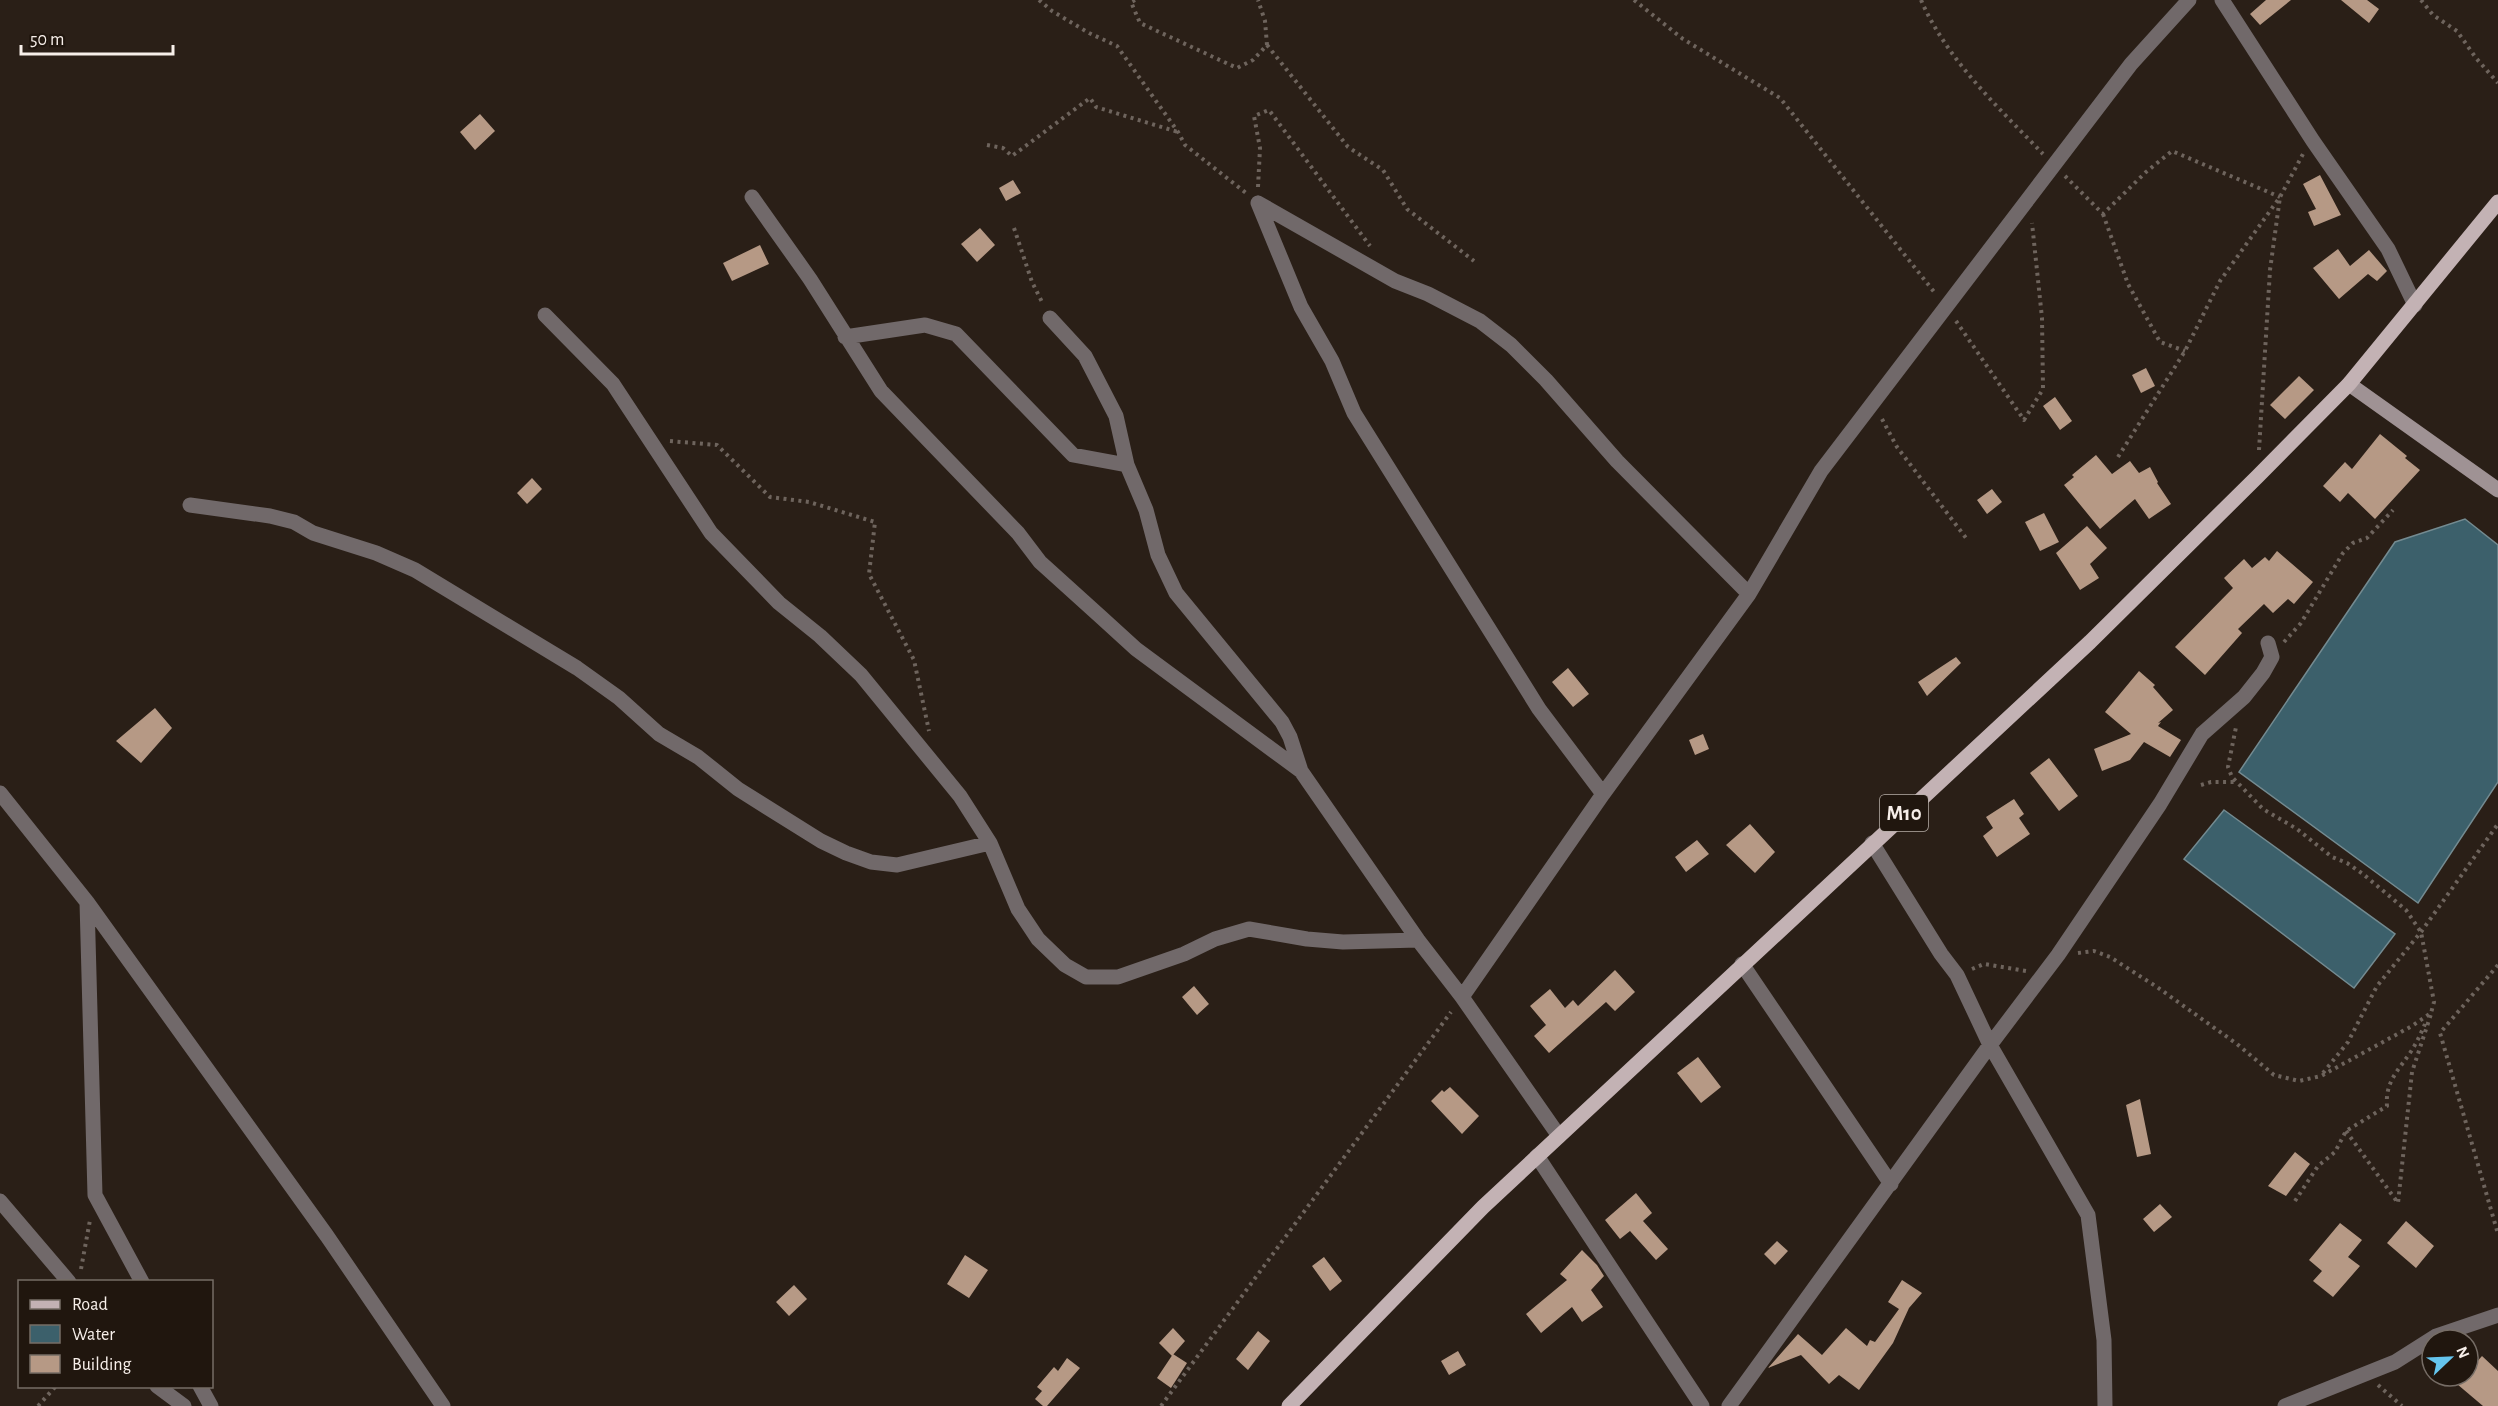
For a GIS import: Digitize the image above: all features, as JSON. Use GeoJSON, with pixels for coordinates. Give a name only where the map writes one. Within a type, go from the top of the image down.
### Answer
{"type":"FeatureCollection","features":[{"type":"Feature","properties":{"kind":"main road","name":"M10"},"geometry":{"type":"LineString","coordinates":[[1289,1406],[1537,1156],[2090,642],[2259,476],[2349,384],[2498,202]]}},
{"type":"Feature","properties":{"kind":"main road"},"geometry":{"type":"LineString","coordinates":[[2349,384],[2498,490]]}},
{"type":"Feature","properties":{"kind":"street"},"geometry":{"type":"LineString","coordinates":[[1462,997],[1603,794],[1749,594],[1821,471],[2131,64],[2189,0]]}},
{"type":"Feature","properties":{"kind":"street"},"geometry":{"type":"LineString","coordinates":[[2222,0],[2313,141],[2388,249],[2415,305]]}},
{"type":"Feature","properties":{"kind":"street"},"geometry":{"type":"LineString","coordinates":[[752,197],[810,279],[881,391],[1018,533],[1040,562],[1136,649],[1301,771]]}},
{"type":"Feature","properties":{"kind":"street"},"geometry":{"type":"LineString","coordinates":[[1258,203],[1395,281],[1428,294],[1480,321],[1511,345],[1546,380],[1617,461],[1749,594]]}},
{"type":"Feature","properties":{"kind":"street"},"geometry":{"type":"LineString","coordinates":[[1258,203],[1301,308],[1332,361],[1354,413],[1539,709],[1603,794]]}},
{"type":"Feature","properties":{"kind":"street"},"geometry":{"type":"LineString","coordinates":[[545,315],[613,384],[711,533],[779,603],[820,636],[861,675],[960,796],[990,843],[1018,909],[1038,939],[1065,965],[1086,977],[1118,977],[1184,954],[1215,939],[1249,929],[1307,939],[1343,942],[1418,940]]}},
{"type":"Feature","properties":{"kind":"street"},"geometry":{"type":"LineString","coordinates":[[1050,318],[1085,356],[1116,416],[1127,465],[1146,510],[1158,555],[1176,593],[1282,722],[1290,737],[1301,771],[1418,940],[1462,997],[1559,1136]]}},
{"type":"Feature","properties":{"kind":"street"},"geometry":{"type":"LineString","coordinates":[[845,337],[925,325],[956,334],[1073,455],[1127,465]]}},
{"type":"Feature","properties":{"kind":"street"},"geometry":{"type":"LineString","coordinates":[[190,505],[270,516],[294,522],[313,532],[376,553],[415,570],[577,668],[619,698],[659,734],[698,757],[748,795],[821,841],[846,853],[871,862],[897,865],[990,843]]}},
{"type":"Feature","properties":{"kind":"street"},"geometry":{"type":"LineString","coordinates":[[1729,1406],[1990,1045],[2051,965],[2160,804],[2202,734],[2244,697],[2263,673],[2270,650]]}},
{"type":"Feature","properties":{"kind":"street"},"geometry":{"type":"LineString","coordinates":[[0,793],[87,902],[320,1227],[443,1406]]}},
{"type":"Feature","properties":{"kind":"street"},"geometry":{"type":"LineString","coordinates":[[1872,843],[1941,954],[1957,975],[1990,1045],[2088,1215],[2104,1340],[2104,1406]]}},
{"type":"Feature","properties":{"kind":"street"},"geometry":{"type":"LineString","coordinates":[[87,902],[94,1195],[141,1280]]}},
{"type":"Feature","properties":{"kind":"street"},"geometry":{"type":"LineString","coordinates":[[1742,964],[1890,1184]]}},
{"type":"Feature","properties":{"kind":"street"},"geometry":{"type":"LineString","coordinates":[[1537,1156],[1702,1406]]}},
{"type":"Feature","properties":{"kind":"street"},"geometry":{"type":"LineString","coordinates":[[0,1201],[75,1276]]}},
{"type":"Feature","properties":{"kind":"street"},"geometry":{"type":"LineString","coordinates":[[2285,1406],[2395,1362],[2436,1336],[2498,1315]]}},
{"type":"Feature","properties":{"kind":"street"},"geometry":{"type":"LineString","coordinates":[[160,1388],[184,1406]]}},
{"type":"Feature","properties":{"kind":"street"},"geometry":{"type":"LineString","coordinates":[[201,1388],[211,1406]]}},
{"type":"Feature","properties":{"kind":"path"},"geometry":{"type":"LineString","coordinates":[[1040,0],[1052,11],[1089,33],[1117,46],[1185,145],[1258,203]]}},
{"type":"Feature","properties":{"kind":"path"},"geometry":{"type":"LineString","coordinates":[[1135,0],[1131,2],[1140,23],[1237,68],[1253,60],[1267,45]]}},
{"type":"Feature","properties":{"kind":"path"},"geometry":{"type":"LineString","coordinates":[[1258,0],[1267,45],[1348,147],[1383,170],[1407,209],[1474,261]]}},
{"type":"Feature","properties":{"kind":"path"},"geometry":{"type":"LineString","coordinates":[[1634,0],[1683,39],[1780,98],[1946,307],[2024,420],[2043,388],[2042,318],[2029,196]]}},
{"type":"Feature","properties":{"kind":"path"},"geometry":{"type":"LineString","coordinates":[[1921,0],[1932,25],[1980,88],[2103,214],[2128,284],[2160,342],[2185,351]]}},
{"type":"Feature","properties":{"kind":"path"},"geometry":{"type":"LineString","coordinates":[[2421,0],[2433,15],[2457,31],[2498,83]]}},
{"type":"Feature","properties":{"kind":"path"},"geometry":{"type":"LineString","coordinates":[[987,145],[1003,148],[1012,156],[1090,98],[1096,107],[1178,132]]}},
{"type":"Feature","properties":{"kind":"path"},"geometry":{"type":"LineString","coordinates":[[1258,203],[1260,148],[1254,116],[1269,110],[1374,252]]}},
{"type":"Feature","properties":{"kind":"path"},"geometry":{"type":"LineString","coordinates":[[2118,457],[2185,351],[2220,281],[2280,197],[2300,157],[2313,141]]}},
{"type":"Feature","properties":{"kind":"path"},"geometry":{"type":"LineString","coordinates":[[2103,214],[2146,172],[2172,151],[2280,197]]}},
{"type":"Feature","properties":{"kind":"path"},"geometry":{"type":"LineString","coordinates":[[2259,476],[2270,270],[2280,197]]}},
{"type":"Feature","properties":{"kind":"path"},"geometry":{"type":"LineString","coordinates":[[1014,228],[1032,282],[1050,318]]}},
{"type":"Feature","properties":{"kind":"path"},"geometry":{"type":"LineString","coordinates":[[1873,402],[1898,447],[1966,538]]}},
{"type":"Feature","properties":{"kind":"path"},"geometry":{"type":"LineString","coordinates":[[649,438],[717,445],[770,497],[809,502],[875,522],[868,574],[914,660],[931,737]]}},
{"type":"Feature","properties":{"kind":"path"},"geometry":{"type":"LineString","coordinates":[[2270,650],[2301,623],[2343,553],[2353,543],[2367,538],[2393,510]]}},
{"type":"Feature","properties":{"kind":"path"},"geometry":{"type":"LineString","coordinates":[[2244,697],[2228,767],[2236,782],[2263,809],[2297,829],[2332,857],[2347,863],[2362,874],[2406,910],[2421,932],[2434,1002],[2412,1072],[2398,1203],[2346,1131]]}},
{"type":"Feature","properties":{"kind":"path"},"geometry":{"type":"LineString","coordinates":[[2201,785],[2211,782],[2236,782]]}},
{"type":"Feature","properties":{"kind":"path"},"geometry":{"type":"LineString","coordinates":[[2321,1076],[2348,1042],[2377,986],[2421,932],[2498,824]]}},
{"type":"Feature","properties":{"kind":"path"},"geometry":{"type":"LineString","coordinates":[[1957,975],[1984,964],[2027,971],[2051,965],[2072,954],[2094,951],[2157,987],[2237,1044],[2274,1075],[2300,1082],[2321,1076],[2412,1026],[2431,1013]]}},
{"type":"Feature","properties":{"kind":"path"},"geometry":{"type":"LineString","coordinates":[[2498,965],[2440,1033],[2498,1234]]}},
{"type":"Feature","properties":{"kind":"path"},"geometry":{"type":"LineString","coordinates":[[1161,1406],[1462,997]]}},
{"type":"Feature","properties":{"kind":"path"},"geometry":{"type":"LineString","coordinates":[[2295,1201],[2318,1166],[2335,1152],[2346,1131],[2387,1106],[2386,1094],[2390,1079],[2413,1049],[2431,1013]]}},
{"type":"Feature","properties":{"kind":"path"},"geometry":{"type":"LineString","coordinates":[[75,1276],[94,1195]]}},
{"type":"Feature","properties":{"kind":"path"},"geometry":{"type":"LineString","coordinates":[[2367,1374],[2402,1406]]}},
{"type":"Feature","properties":{"kind":"path"},"geometry":{"type":"LineString","coordinates":[[38,1406],[54,1388]]}},
{"type":"Feature","properties":{"kind":"water"},"geometry":{"type":"Polygon","coordinates":[[[2465,519],[2498,545],[2498,782],[2418,903],[2239,772],[2395,542],[2465,519]]]}},
{"type":"Feature","properties":{"kind":"water"},"geometry":{"type":"Polygon","coordinates":[[[2224,810],[2395,934],[2354,988],[2184,859],[2224,810]]]}},
{"type":"Feature","properties":{"kind":"building"},"geometry":{"type":"Polygon","coordinates":[[[2266,0],[2291,0],[2260,25],[2250,14],[2266,0]]]}},
{"type":"Feature","properties":{"kind":"building"},"geometry":{"type":"Polygon","coordinates":[[[2341,0],[2367,0],[2379,9],[2369,23],[2341,0]]]}},
{"type":"Feature","properties":{"kind":"building"},"geometry":{"type":"Polygon","coordinates":[[[480,114],[495,131],[475,150],[460,132],[480,114]]]}},
{"type":"Feature","properties":{"kind":"building"},"geometry":{"type":"Polygon","coordinates":[[[2320,175],[2341,215],[2314,226],[2308,212],[2316,209],[2303,184],[2320,175]]]}},
{"type":"Feature","properties":{"kind":"building"},"geometry":{"type":"Polygon","coordinates":[[[1013,180],[1021,193],[1006,201],[999,188],[1013,180]]]}},
{"type":"Feature","properties":{"kind":"building"},"geometry":{"type":"Polygon","coordinates":[[[980,228],[995,245],[977,262],[961,244],[980,228]]]}},
{"type":"Feature","properties":{"kind":"building"},"geometry":{"type":"Polygon","coordinates":[[[760,245],[769,264],[732,281],[723,263],[760,245]]]}},
{"type":"Feature","properties":{"kind":"building"},"geometry":{"type":"Polygon","coordinates":[[[2338,249],[2350,266],[2369,250],[2387,271],[2377,281],[2368,274],[2339,299],[2313,268],[2338,249]]]}},
{"type":"Feature","properties":{"kind":"building"},"geometry":{"type":"Polygon","coordinates":[[[2146,368],[2155,386],[2141,393],[2132,375],[2146,368]]]}},
{"type":"Feature","properties":{"kind":"building"},"geometry":{"type":"Polygon","coordinates":[[[2299,376],[2314,390],[2285,419],[2270,405],[2299,376]]]}},
{"type":"Feature","properties":{"kind":"building"},"geometry":{"type":"Polygon","coordinates":[[[2055,397],[2072,421],[2060,430],[2043,406],[2055,397]]]}},
{"type":"Feature","properties":{"kind":"building"},"geometry":{"type":"Polygon","coordinates":[[[2380,434],[2420,470],[2375,519],[2348,493],[2340,502],[2323,486],[2345,462],[2352,469],[2380,434]]]}},
{"type":"Feature","properties":{"kind":"building"},"geometry":{"type":"Polygon","coordinates":[[[2096,455],[2112,474],[2130,461],[2139,473],[2150,467],[2157,483],[2171,504],[2149,519],[2135,499],[2100,529],[2064,485],[2074,477],[2072,475],[2096,455]]]}},
{"type":"Feature","properties":{"kind":"building"},"geometry":{"type":"Polygon","coordinates":[[[532,478],[542,489],[527,504],[517,493],[532,478]]]}},
{"type":"Feature","properties":{"kind":"building"},"geometry":{"type":"Polygon","coordinates":[[[1992,489],[2002,502],[1987,514],[1977,500],[1992,489]]]}},
{"type":"Feature","properties":{"kind":"building"},"geometry":{"type":"Polygon","coordinates":[[[2044,513],[2059,542],[2040,551],[2025,522],[2044,513]]]}},
{"type":"Feature","properties":{"kind":"building"},"geometry":{"type":"Polygon","coordinates":[[[2087,526],[2107,548],[2090,564],[2099,578],[2080,590],[2056,553],[2087,526]]]}},
{"type":"Feature","properties":{"kind":"building"},"geometry":{"type":"Polygon","coordinates":[[[2277,551],[2313,582],[2294,604],[2288,599],[2273,613],[2264,604],[2238,629],[2242,633],[2205,675],[2175,647],[2233,588],[2224,578],[2244,559],[2252,568],[2265,557],[2269,561],[2277,551]]]}},
{"type":"Feature","properties":{"kind":"building"},"geometry":{"type":"Polygon","coordinates":[[[1956,657],[1961,663],[1927,696],[1918,682],[1956,657]]]}},
{"type":"Feature","properties":{"kind":"building"},"geometry":{"type":"Polygon","coordinates":[[[1568,668],[1589,694],[1573,707],[1552,682],[1568,668]]]}},
{"type":"Feature","properties":{"kind":"building"},"geometry":{"type":"Polygon","coordinates":[[[2139,671],[2155,685],[2153,687],[2173,710],[2158,723],[2161,722],[2158,726],[2181,740],[2170,757],[2144,742],[2130,760],[2102,771],[2094,749],[2131,734],[2105,712],[2139,671]]]}},
{"type":"Feature","properties":{"kind":"building"},"geometry":{"type":"Polygon","coordinates":[[[155,708],[172,728],[141,763],[116,741],[155,708]]]}},
{"type":"Feature","properties":{"kind":"building"},"geometry":{"type":"Polygon","coordinates":[[[1703,734],[1709,749],[1695,755],[1689,740],[1703,734]]]}},
{"type":"Feature","properties":{"kind":"building"},"geometry":{"type":"Polygon","coordinates":[[[2049,758],[2078,796],[2059,811],[2030,773],[2049,758]]]}},
{"type":"Feature","properties":{"kind":"building"},"geometry":{"type":"Polygon","coordinates":[[[2014,799],[2024,814],[2019,818],[2030,834],[1997,857],[1983,836],[1993,828],[1986,817],[2014,799]]]}},
{"type":"Feature","properties":{"kind":"building"},"geometry":{"type":"Polygon","coordinates":[[[1750,824],[1775,852],[1755,873],[1726,845],[1750,824]]]}},
{"type":"Feature","properties":{"kind":"building"},"geometry":{"type":"Polygon","coordinates":[[[1697,840],[1709,854],[1686,872],[1675,857],[1697,840]]]}},
{"type":"Feature","properties":{"kind":"building"},"geometry":{"type":"Polygon","coordinates":[[[1615,970],[1635,992],[1615,1011],[1606,1002],[1549,1053],[1534,1036],[1546,1025],[1530,1006],[1550,989],[1565,1008],[1573,1000],[1578,1006],[1615,970]]]}},
{"type":"Feature","properties":{"kind":"building"},"geometry":{"type":"Polygon","coordinates":[[[1194,986],[1209,1004],[1197,1015],[1182,997],[1194,986]]]}},
{"type":"Feature","properties":{"kind":"building"},"geometry":{"type":"Polygon","coordinates":[[[1698,1057],[1721,1087],[1701,1103],[1677,1073],[1698,1057]]]}},
{"type":"Feature","properties":{"kind":"building"},"geometry":{"type":"Polygon","coordinates":[[[1450,1087],[1479,1116],[1462,1134],[1431,1101],[1442,1090],[1444,1092],[1450,1087]]]}},
{"type":"Feature","properties":{"kind":"building"},"geometry":{"type":"Polygon","coordinates":[[[2140,1099],[2151,1154],[2137,1157],[2126,1105],[2140,1099]]]}},
{"type":"Feature","properties":{"kind":"building"},"geometry":{"type":"Polygon","coordinates":[[[2295,1152],[2310,1164],[2286,1196],[2268,1186],[2295,1152]]]}},
{"type":"Feature","properties":{"kind":"building"},"geometry":{"type":"Polygon","coordinates":[[[1636,1193],[1652,1213],[1643,1221],[1668,1249],[1656,1260],[1630,1231],[1620,1239],[1605,1220],[1636,1193]]]}},
{"type":"Feature","properties":{"kind":"building"},"geometry":{"type":"Polygon","coordinates":[[[2160,1204],[2172,1217],[2154,1232],[2143,1219],[2160,1204]]]}},
{"type":"Feature","properties":{"kind":"building"},"geometry":{"type":"Polygon","coordinates":[[[2406,1221],[2434,1246],[2416,1268],[2387,1243],[2406,1221]]]}},
{"type":"Feature","properties":{"kind":"building"},"geometry":{"type":"Polygon","coordinates":[[[2340,1223],[2362,1240],[2348,1257],[2360,1266],[2333,1297],[2313,1281],[2322,1271],[2309,1260],[2340,1223]]]}},
{"type":"Feature","properties":{"kind":"building"},"geometry":{"type":"Polygon","coordinates":[[[1777,1241],[1788,1251],[1775,1265],[1764,1254],[1777,1241]]]}},
{"type":"Feature","properties":{"kind":"building"},"geometry":{"type":"Polygon","coordinates":[[[1582,1250],[1604,1276],[1591,1290],[1603,1307],[1582,1322],[1572,1307],[1541,1333],[1526,1314],[1567,1280],[1560,1274],[1582,1250]]]}},
{"type":"Feature","properties":{"kind":"building"},"geometry":{"type":"Polygon","coordinates":[[[965,1255],[988,1270],[969,1298],[947,1284],[965,1255]]]}},
{"type":"Feature","properties":{"kind":"building"},"geometry":{"type":"Polygon","coordinates":[[[1324,1257],[1342,1281],[1330,1291],[1312,1266],[1324,1257]]]}},
{"type":"Feature","properties":{"kind":"building"},"geometry":{"type":"Polygon","coordinates":[[[1902,1280],[1922,1293],[1909,1308],[1893,1343],[1859,1390],[1839,1375],[1829,1384],[1801,1355],[1768,1368],[1798,1334],[1822,1355],[1846,1328],[1867,1346],[1870,1340],[1875,1342],[1899,1309],[1888,1302],[1902,1280]]]}},
{"type":"Feature","properties":{"kind":"building"},"geometry":{"type":"Polygon","coordinates":[[[794,1285],[807,1299],[789,1316],[776,1302],[794,1285]]]}},
{"type":"Feature","properties":{"kind":"building"},"geometry":{"type":"Polygon","coordinates":[[[1173,1328],[1185,1341],[1172,1356],[1159,1343],[1173,1328]]]}},
{"type":"Feature","properties":{"kind":"building"},"geometry":{"type":"Polygon","coordinates":[[[1258,1331],[1270,1341],[1248,1370],[1236,1359],[1258,1331]]]}},
{"type":"Feature","properties":{"kind":"building"},"geometry":{"type":"Polygon","coordinates":[[[1458,1351],[1466,1365],[1449,1375],[1441,1361],[1458,1351]]]}},
{"type":"Feature","properties":{"kind":"building"},"geometry":{"type":"Polygon","coordinates":[[[1173,1354],[1187,1363],[1171,1388],[1157,1378],[1173,1354]]]}},
{"type":"Feature","properties":{"kind":"building"},"geometry":{"type":"Polygon","coordinates":[[[2482,1356],[2498,1371],[2498,1406],[2483,1406],[2462,1388],[2480,1388],[2480,1358],[2482,1356]]]}},
{"type":"Feature","properties":{"kind":"building"},"geometry":{"type":"Polygon","coordinates":[[[1067,1358],[1080,1368],[1047,1406],[1043,1406],[1035,1399],[1042,1391],[1037,1387],[1054,1367],[1058,1371],[1067,1358]]]}}]}
